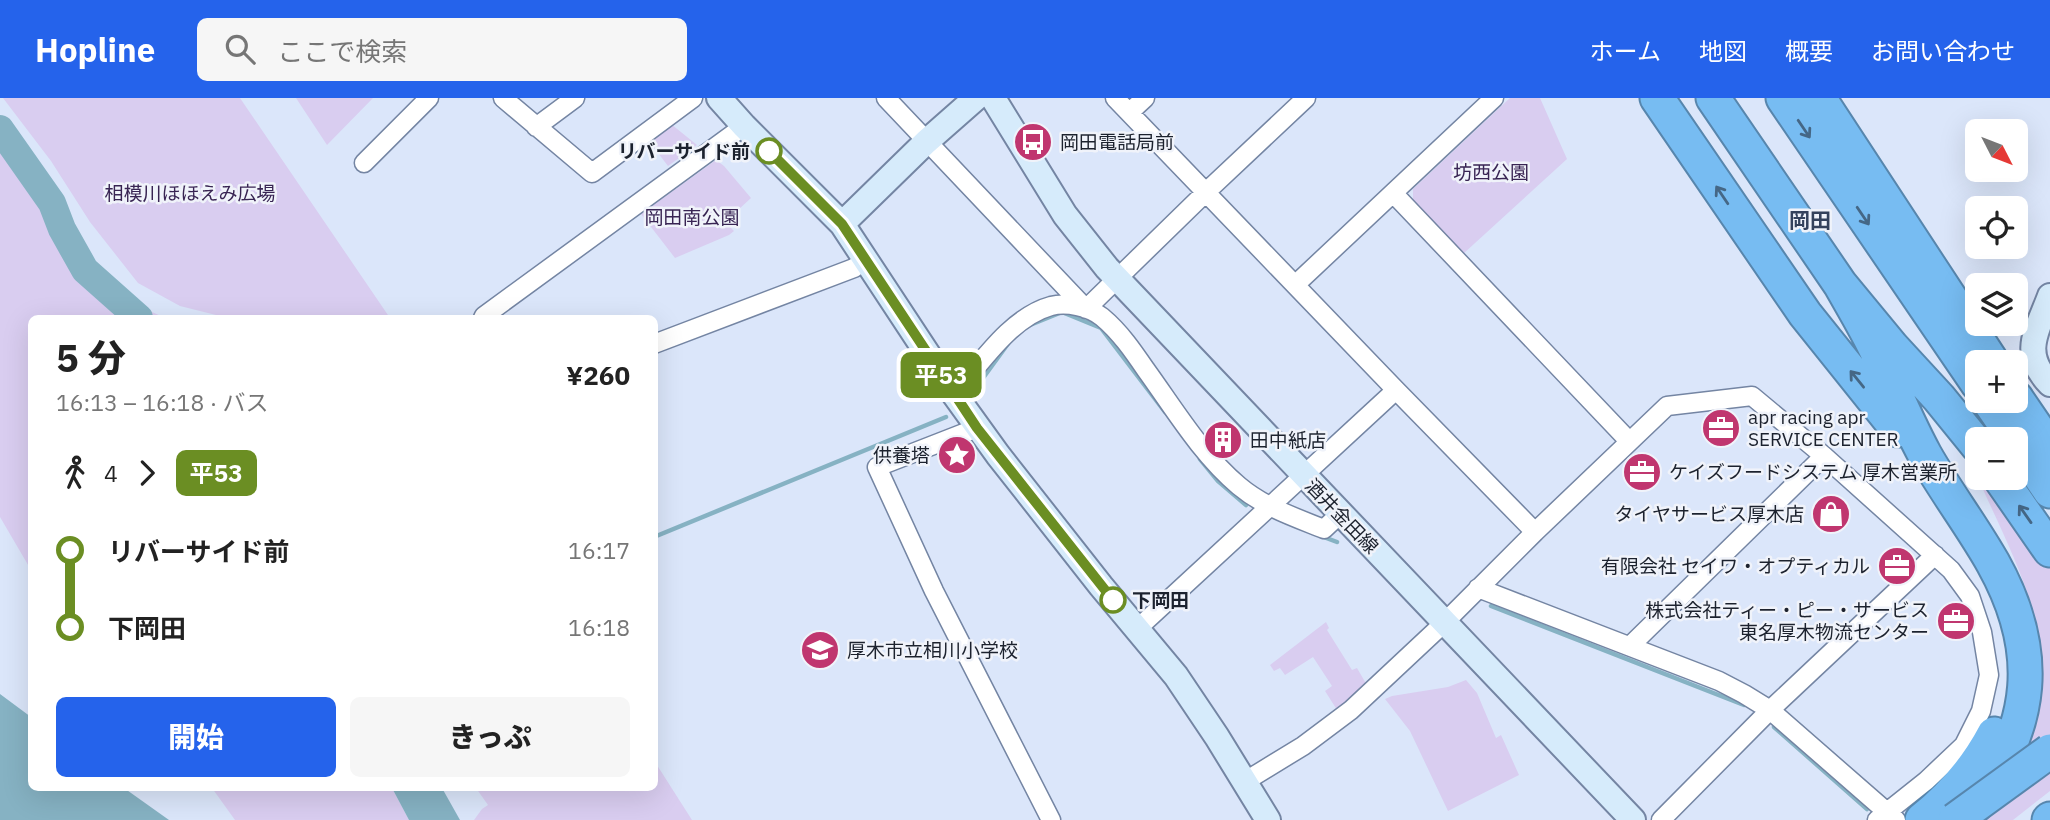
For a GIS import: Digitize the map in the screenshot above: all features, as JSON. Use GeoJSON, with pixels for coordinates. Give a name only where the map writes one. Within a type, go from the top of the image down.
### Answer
{"type":"FeatureCollection","features":[{"type":"Feature","properties":{"kind":"highway"},"geometry":{"type":"LineString","coordinates":[[1657,98],[1805,314],[1945,489]]}},
{"type":"Feature","properties":{"kind":"highway"},"geometry":{"type":"LineString","coordinates":[[1713,98],[1840,284],[1965,430]]}},
{"type":"Feature","properties":{"kind":"highway"},"geometry":{"type":"LineString","coordinates":[[1783,98],[1965,365]]}},
{"type":"Feature","properties":{"kind":"highway"},"geometry":{"type":"LineString","coordinates":[[1819,98],[1984,350]]}},
{"type":"Feature","properties":{"kind":"highway"},"geometry":{"type":"LineString","coordinates":[[1905,228],[1945,336],[1965,357]]}},
{"type":"Feature","properties":{"kind":"highway"},"geometry":{"type":"LineString","coordinates":[[1840,284],[1878,354],[1910,427],[2003,581],[2019,622],[2026,685],[2023,706],[2011,743],[1985,793],[1965,820]]}},
{"type":"Feature","properties":{"kind":"highway"},"geometry":{"type":"LineString","coordinates":[[2017,420],[2050,448]]}},
{"type":"Feature","properties":{"kind":"highway"},"geometry":{"type":"LineString","coordinates":[[2017,420],[2050,491]]}},
{"type":"Feature","properties":{"kind":"highway"},"geometry":{"type":"LineString","coordinates":[[2008,490],[2050,550]]}},
{"type":"Feature","properties":{"kind":"highway"},"geometry":{"type":"LineString","coordinates":[[1922,820],[1961,784],[1980,759],[1995,733],[2008,695],[2011,654],[2006,611],[1989,562],[1975,534]]}},
{"type":"Feature","properties":{"kind":"highway"},"geometry":{"type":"LineString","coordinates":[[1955,820],[2050,751]]}},
{"type":"Feature","properties":{"kind":"street"},"geometry":{"type":"LineString","coordinates":[[364,163],[429,98]]}},
{"type":"Feature","properties":{"kind":"street"},"geometry":{"type":"LineString","coordinates":[[503,98],[592,173],[693,98]]}},
{"type":"Feature","properties":{"kind":"street"},"geometry":{"type":"LineString","coordinates":[[536,127],[575,98]]}},
{"type":"Feature","properties":{"kind":"street"},"geometry":{"type":"LineString","coordinates":[[719,98],[842,224],[965,409],[1092,575],[1175,676],[1268,820]]}},
{"type":"Feature","properties":{"kind":"street"},"geometry":{"type":"LineString","coordinates":[[886,98],[1086,309]]}},
{"type":"Feature","properties":{"kind":"street"},"geometry":{"type":"LineString","coordinates":[[842,224],[926,142],[976,98]]}},
{"type":"Feature","properties":{"kind":"street","name":"酒井金田線"},"geometry":{"type":"LineString","coordinates":[[993,98],[1065,215],[1118,280],[1633,820]]}},
{"type":"Feature","properties":{"kind":"street"},"geometry":{"type":"LineString","coordinates":[[1115,98],[1535,532]]}},
{"type":"Feature","properties":{"kind":"street"},"geometry":{"type":"LineString","coordinates":[[1130,112],[1145,98]]}},
{"type":"Feature","properties":{"kind":"street"},"geometry":{"type":"LineString","coordinates":[[1086,309],[1306,98]]}},
{"type":"Feature","properties":{"kind":"street"},"geometry":{"type":"LineString","coordinates":[[1295,285],[1494,98]]}},
{"type":"Feature","properties":{"kind":"street"},"geometry":{"type":"LineString","coordinates":[[485,315],[744,126]]}},
{"type":"Feature","properties":{"kind":"street"},"geometry":{"type":"LineString","coordinates":[[1394,194],[1629,441]]}},
{"type":"Feature","properties":{"kind":"street"},"geometry":{"type":"LineString","coordinates":[[658,342],[854,268],[866,259]]}},
{"type":"Feature","properties":{"kind":"street"},"geometry":{"type":"LineString","coordinates":[[2050,296],[2033,341],[2032,356],[2050,384]]}},
{"type":"Feature","properties":{"kind":"street"},"geometry":{"type":"LineString","coordinates":[[1051,820],[934,591],[877,467],[965,409],[1013,327],[1031,314],[1067,304],[1100,315],[1122,336],[1208,455],[1240,486],[1270,507],[1324,529],[1340,514]]}},
{"type":"Feature","properties":{"kind":"street"},"geometry":{"type":"LineString","coordinates":[[1137,629],[1395,390]]}},
{"type":"Feature","properties":{"kind":"street"},"geometry":{"type":"LineString","coordinates":[[1244,782],[1303,746],[1351,710],[1667,406],[1752,396],[1824,456],[1951,570],[1970,596],[1982,632],[1989,675],[1981,711],[1964,745],[1887,817],[1770,710],[1745,694],[1719,681],[1478,588]]}},
{"type":"Feature","properties":{"kind":"street"},"geometry":{"type":"LineString","coordinates":[[1630,646],[1824,456]]}},
{"type":"Feature","properties":{"kind":"street"},"geometry":{"type":"LineString","coordinates":[[1661,820],[1770,710],[1935,555]]}},
{"type":"Feature","properties":{"kind":"green space","name":"相模川ほほえみ広場"},"geometry":{"type":"Polygon","coordinates":[[[3,98],[240,98],[388,315],[216,315],[180,306],[138,283],[90,222],[51,161],[3,98]]]}},
{"type":"Feature","properties":{"kind":"green space"},"geometry":{"type":"Polygon","coordinates":[[[296,98],[373,98],[327,145],[296,98]]]}},
{"type":"Feature","properties":{"kind":"green space","name":"坊西公園"},"geometry":{"type":"Polygon","coordinates":[[[1510,98],[1540,98],[1567,159],[1463,254],[1413,201],[1413,189],[1510,98]]]}},
{"type":"Feature","properties":{"kind":"green space"},"geometry":{"type":"Polygon","coordinates":[[[671,124],[697,145],[668,166],[648,140],[671,124]]]}},
{"type":"Feature","properties":{"kind":"green space"},"geometry":{"type":"Polygon","coordinates":[[[0,135],[50,203],[62,231],[80,259],[135,304],[159,315],[28,315],[28,565],[0,517],[0,135]]]}},
{"type":"Feature","properties":{"kind":"green space","name":"岡田南公園"},"geometry":{"type":"Polygon","coordinates":[[[716,160],[751,198],[725,222],[734,231],[729,235],[675,258],[641,214],[716,160]]]}},
{"type":"Feature","properties":{"kind":"green space"},"geometry":{"type":"Polygon","coordinates":[[[1983,490],[1998,490],[2050,563],[2050,791],[2013,820],[1984,820],[2018,768],[2037,709],[2037,635],[2022,578],[1983,490]]]}},
{"type":"Feature","properties":{"kind":"green space"},"geometry":{"type":"Polygon","coordinates":[[[1326,622],[1329,628],[1327,630],[1352,670],[1357,668],[1368,687],[1339,713],[1325,691],[1332,686],[1313,657],[1285,675],[1280,668],[1274,671],[1270,665],[1326,622]]]}},
{"type":"Feature","properties":{"kind":"green space"},"geometry":{"type":"Polygon","coordinates":[[[1466,680],[1477,693],[1496,738],[1501,735],[1519,775],[1448,811],[1410,731],[1385,699],[1448,687],[1466,680]]]}},
{"type":"Feature","properties":{"kind":"green space"},"geometry":{"type":"Polygon","coordinates":[[[658,767],[692,820],[474,820],[488,805],[478,791],[658,791],[658,767]]]}},
{"type":"Feature","properties":{"kind":"green space"},"geometry":{"type":"Polygon","coordinates":[[[214,791],[394,791],[409,820],[235,820],[214,791]]]}},
{"type":"Feature","properties":{"kind":"water"},"geometry":{"type":"Polygon","coordinates":[[[0,694],[28,715],[28,791],[128,791],[169,820],[0,820],[0,694]]]}},
{"type":"Feature","properties":{"kind":"water"},"geometry":{"type":"Polygon","coordinates":[[[394,791],[444,791],[460,820],[409,820],[394,791]]]}},
{"type":"Feature","properties":{"kind":"waterway"},"geometry":{"type":"LineString","coordinates":[[0,129],[52,203],[62,229],[85,270],[136,315]]}},
{"type":"Feature","properties":{"kind":"waterway"},"geometry":{"type":"LineString","coordinates":[[1030,325],[1062,312],[1101,328],[1165,412]]}},
{"type":"Feature","properties":{"kind":"waterway"},"geometry":{"type":"LineString","coordinates":[[975,389],[1010,341]]}},
{"type":"Feature","properties":{"kind":"waterway"},"geometry":{"type":"LineString","coordinates":[[658,535],[946,417]]}},
{"type":"Feature","properties":{"kind":"waterway"},"geometry":{"type":"LineString","coordinates":[[1200,459],[1218,481],[1246,505]]}},
{"type":"Feature","properties":{"kind":"waterway"},"geometry":{"type":"LineString","coordinates":[[1321,536],[1337,542]]}},
{"type":"Feature","properties":{"kind":"waterway"},"geometry":{"type":"LineString","coordinates":[[1491,606],[1744,705]]}},
{"type":"Feature","properties":{"kind":"waterway"},"geometry":{"type":"LineString","coordinates":[[1774,727],[1867,809]]}},
{"type":"Feature","properties":{"kind":"bus line","name":"平53"},"geometry":{"type":"LineString","coordinates":[[769,151],[842,224],[977,428],[1113,600]]}},
{"type":"Feature","properties":{"kind":"place","name":"岡田電話局前"},"geometry":{"type":"Point","coordinates":[1033,142]}},
{"type":"Feature","properties":{"kind":"place","name":"リバーサイド前"},"geometry":{"type":"Point","coordinates":[769,151]}},
{"type":"Feature","properties":{"kind":"place","name":"apr racing apr SERVICE CENTER"},"geometry":{"type":"Point","coordinates":[1721,428]}},
{"type":"Feature","properties":{"kind":"place","name":"田中紙店"},"geometry":{"type":"Point","coordinates":[1223,440]}},
{"type":"Feature","properties":{"kind":"place","name":"供養塔"},"geometry":{"type":"Point","coordinates":[957,455]}},
{"type":"Feature","properties":{"kind":"place","name":"ケイズフードシステム 厚木営業所"},"geometry":{"type":"Point","coordinates":[1642,472]}},
{"type":"Feature","properties":{"kind":"place","name":"タイヤサービス厚木店"},"geometry":{"type":"Point","coordinates":[1831,514]}},
{"type":"Feature","properties":{"kind":"place","name":"有限会社 セイワ・オプティカル"},"geometry":{"type":"Point","coordinates":[1897,566]}},
{"type":"Feature","properties":{"kind":"place","name":"下岡田"},"geometry":{"type":"Point","coordinates":[1113,600]}},
{"type":"Feature","properties":{"kind":"place","name":"株式会社ティー・ピー・サービス 東名厚木物流センター"},"geometry":{"type":"Point","coordinates":[1956,621]}},
{"type":"Feature","properties":{"kind":"place","name":"厚木市立相川小学校"},"geometry":{"type":"Point","coordinates":[820,650]}},
{"type":"Feature","properties":{"kind":"district","name":"岡田"},"geometry":{"type":"Point","coordinates":[1810,220]}}]}
